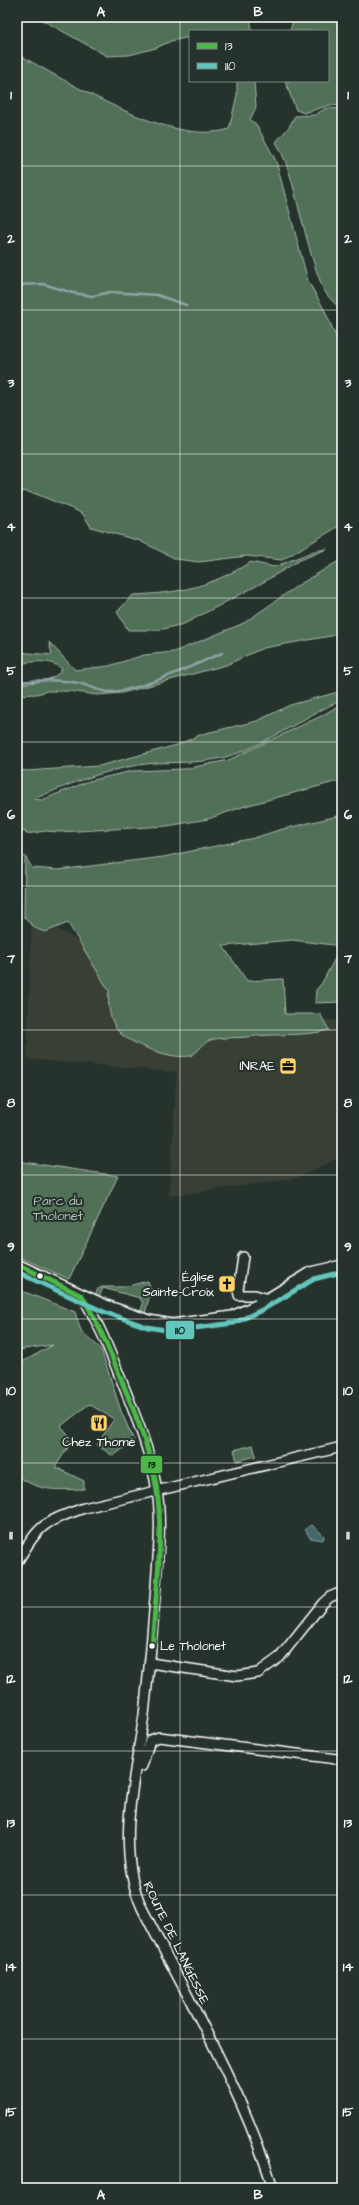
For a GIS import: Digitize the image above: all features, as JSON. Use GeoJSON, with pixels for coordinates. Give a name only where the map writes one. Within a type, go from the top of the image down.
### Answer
{"type":"FeatureCollection","features":[{"type":"Feature","properties":{"kind":"street"},"geometry":{"type":"LineString","coordinates":[[243,1257],[238,1290],[239,1295],[256,1295],[268,1299]]}},
{"type":"Feature","properties":{"kind":"street"},"geometry":{"type":"LineString","coordinates":[[17,1264],[82,1296],[149,1320],[172,1324],[232,1316],[268,1299],[311,1272],[342,1265]]}},
{"type":"Feature","properties":{"kind":"street","name":"ROUTE DE LANGESSE"},"geometry":{"type":"LineString","coordinates":[[82,1296],[98,1323],[142,1431],[157,1491],[159,1541],[152,1646],[136,1766],[129,1845],[129,1866],[134,1892],[237,2095],[261,2148],[273,2188]]}},
{"type":"Feature","properties":{"kind":"street"},"geometry":{"type":"LineString","coordinates":[[17,1562],[38,1530],[50,1520],[84,1508],[342,1447]]}},
{"type":"Feature","properties":{"kind":"street"},"geometry":{"type":"LineString","coordinates":[[150,1662],[237,1676],[258,1673],[274,1663],[280,1657],[323,1603],[342,1592]]}},
{"type":"Feature","properties":{"kind":"street"},"geometry":{"type":"LineString","coordinates":[[136,1766],[142,1766],[150,1740],[159,1737],[337,1759]]}},
{"type":"Feature","properties":{"kind":"shaded area"},"geometry":{"type":"Polygon","coordinates":[[[32,914],[198,1011],[342,1021],[342,1156],[297,1178],[169,1196],[177,1072],[27,1059],[32,914]]]}},
{"type":"Feature","properties":{"kind":"green space"},"geometry":{"type":"Polygon","coordinates":[[[37,17],[250,17],[252,30],[189,30],[189,37],[171,41],[156,48],[129,55],[107,56],[37,17]]]}},
{"type":"Feature","properties":{"kind":"green space"},"geometry":{"type":"Polygon","coordinates":[[[294,17],[342,17],[342,106],[330,105],[304,113],[296,110],[285,82],[329,82],[329,30],[290,30],[294,17]]]}},
{"type":"Feature","properties":{"kind":"green space"},"geometry":{"type":"Polygon","coordinates":[[[17,54],[91,95],[120,109],[150,121],[179,129],[205,132],[229,129],[237,95],[237,82],[254,82],[256,107],[250,120],[256,124],[276,161],[308,281],[325,311],[336,337],[342,381],[342,524],[282,560],[247,556],[199,562],[176,559],[140,541],[91,527],[83,514],[75,510],[36,494],[17,490],[17,54]]]}},
{"type":"Feature","properties":{"kind":"green space"},"geometry":{"type":"Polygon","coordinates":[[[326,108],[342,109],[342,311],[327,295],[316,271],[286,162],[276,142],[289,127],[295,116],[315,115],[326,108]]]}},
{"type":"Feature","properties":{"kind":"green space"},"geometry":{"type":"Polygon","coordinates":[[[327,549],[300,560],[260,584],[184,624],[159,630],[128,630],[117,612],[133,595],[166,593],[194,587],[208,583],[236,571],[251,562],[274,567],[314,551],[327,549]]]}},
{"type":"Feature","properties":{"kind":"green space"},"geometry":{"type":"Polygon","coordinates":[[[342,559],[342,634],[263,648],[226,665],[122,693],[97,695],[70,691],[47,691],[37,694],[17,695],[17,684],[42,681],[54,677],[62,669],[52,663],[46,662],[17,664],[17,652],[52,655],[49,642],[75,670],[109,666],[144,655],[174,652],[244,623],[297,586],[342,559]]]}},
{"type":"Feature","properties":{"kind":"green space"},"geometry":{"type":"Polygon","coordinates":[[[342,691],[342,700],[253,747],[238,753],[205,761],[156,763],[109,771],[78,781],[34,799],[42,800],[89,781],[132,771],[184,769],[229,760],[321,716],[342,704],[342,780],[245,806],[208,819],[167,826],[59,832],[45,831],[26,834],[25,831],[18,833],[17,769],[26,771],[99,766],[177,745],[202,734],[257,721],[290,705],[342,691]]]}},
{"type":"Feature","properties":{"kind":"green space"},"geometry":{"type":"Polygon","coordinates":[[[342,815],[342,946],[292,940],[223,946],[247,981],[283,979],[285,1014],[320,1014],[329,1030],[299,1034],[216,1039],[206,1042],[192,1055],[185,1057],[154,1051],[133,1042],[125,1037],[116,1028],[110,1013],[108,1001],[109,991],[68,923],[45,932],[37,929],[24,918],[25,856],[32,868],[58,870],[163,857],[254,838],[279,830],[342,815]]]}},
{"type":"Feature","properties":{"kind":"green space"},"geometry":{"type":"Polygon","coordinates":[[[342,948],[342,1002],[315,1003],[316,990],[322,983],[340,949],[342,948]]]}},
{"type":"Feature","properties":{"kind":"green space","name":"Parc du Tholonet"},"geometry":{"type":"Polygon","coordinates":[[[17,1161],[118,1176],[69,1279],[17,1256],[17,1161]]]}},
{"type":"Feature","properties":{"kind":"green space"},"geometry":{"type":"Polygon","coordinates":[[[148,1281],[151,1290],[145,1314],[140,1313],[143,1304],[140,1298],[103,1288],[99,1297],[95,1295],[98,1289],[102,1287],[124,1287],[148,1281]]]}},
{"type":"Feature","properties":{"kind":"green space"},"geometry":{"type":"Polygon","coordinates":[[[17,1289],[75,1312],[81,1331],[101,1349],[121,1411],[134,1441],[113,1456],[97,1445],[114,1419],[89,1404],[61,1426],[73,1440],[55,1467],[84,1481],[84,1489],[49,1489],[34,1485],[17,1476],[17,1365],[53,1345],[17,1350],[17,1289]]]}},
{"type":"Feature","properties":{"kind":"green space"},"geometry":{"type":"Polygon","coordinates":[[[253,1445],[256,1456],[237,1461],[234,1450],[253,1445]]]}},
{"type":"Feature","properties":{"kind":"water"},"geometry":{"type":"Polygon","coordinates":[[[312,1525],[324,1536],[323,1540],[310,1538],[305,1529],[312,1525]]]}},
{"type":"Feature","properties":{"kind":"waterway"},"geometry":{"type":"LineString","coordinates":[[17,285],[43,284],[73,293],[93,296],[110,292],[157,295],[186,305]]}},
{"type":"Feature","properties":{"kind":"waterway"},"geometry":{"type":"LineString","coordinates":[[17,682],[55,680],[78,683],[106,692],[122,691],[166,677],[222,653]]}},
{"type":"Feature","properties":{"kind":"transit line","name":"13"},"geometry":{"type":"LineString","coordinates":[[17,1264],[82,1296]]}},
{"type":"Feature","properties":{"kind":"transit line","name":"110"},"geometry":{"type":"LineString","coordinates":[[17,1272],[104,1312],[147,1327],[172,1331],[234,1323],[262,1310],[314,1279],[342,1272]]}},
{"type":"Feature","properties":{"kind":"transit line","name":"13"},"geometry":{"type":"LineString","coordinates":[[82,1296],[104,1339],[141,1430],[151,1461],[157,1493],[160,1526],[158,1578],[152,1646]]}},
{"type":"Feature","properties":{"kind":"place","name":"INRAE"},"geometry":{"type":"Point","coordinates":[288,1066]}},
{"type":"Feature","properties":{"kind":"place","name":"Église Sainte-Croix"},"geometry":{"type":"Point","coordinates":[227,1284]}},
{"type":"Feature","properties":{"kind":"place","name":"Chez Thomé"},"geometry":{"type":"Point","coordinates":[99,1423]}},
{"type":"Feature","properties":{"kind":"place","name":"Le Tholonet"},"geometry":{"type":"Point","coordinates":[152,1646]}}]}
